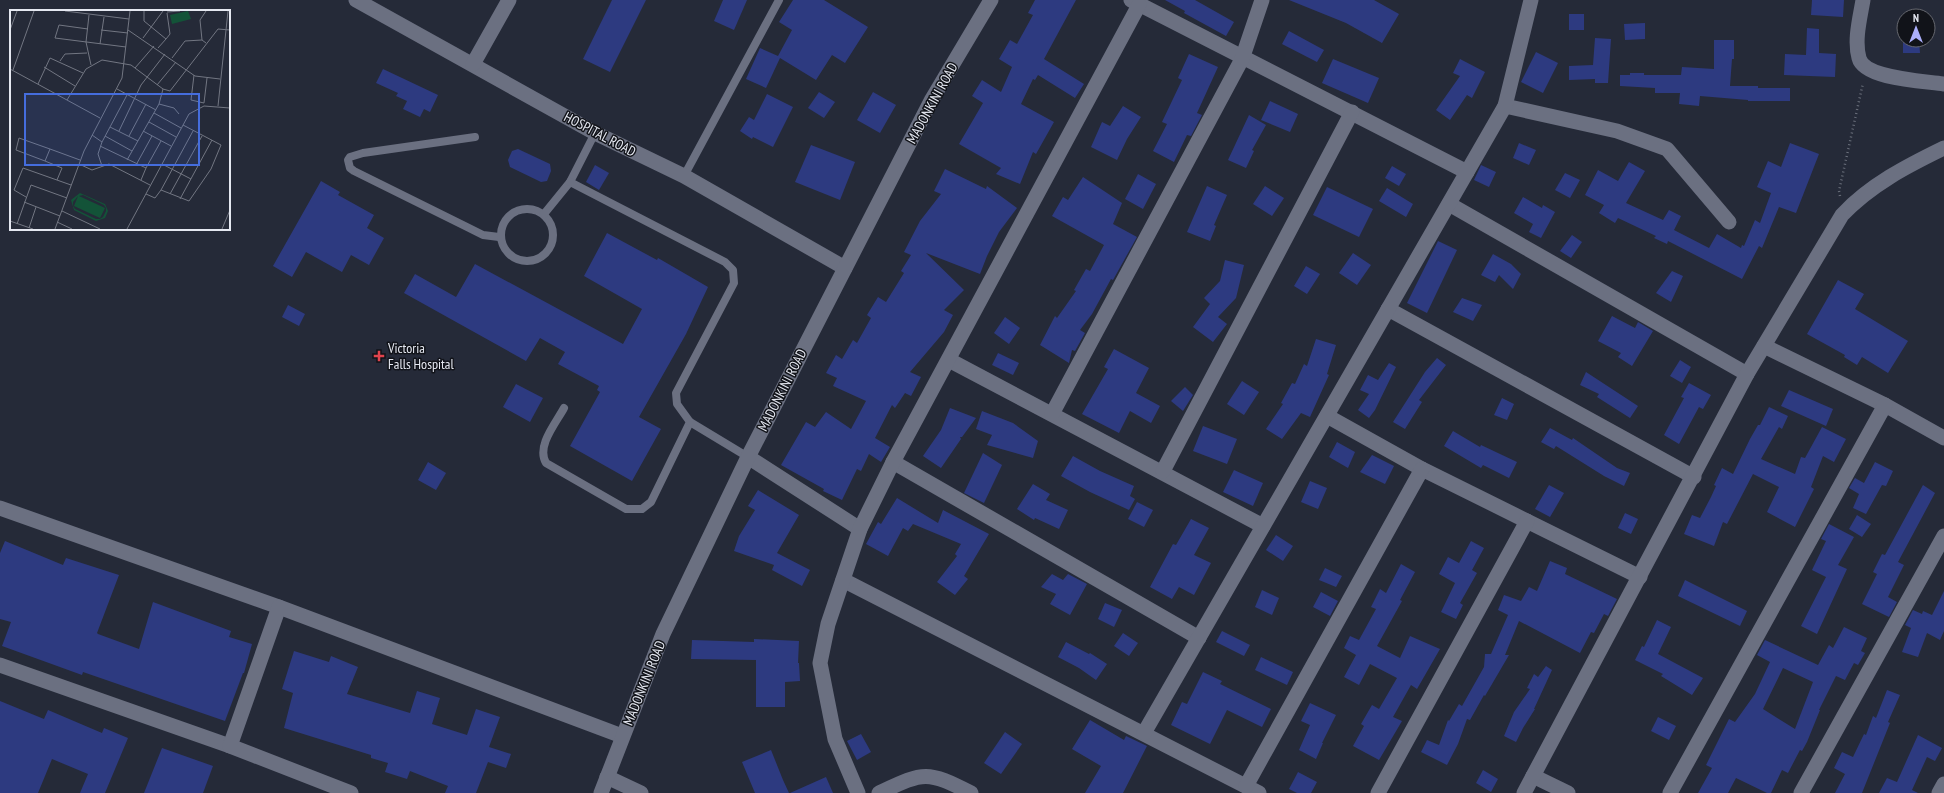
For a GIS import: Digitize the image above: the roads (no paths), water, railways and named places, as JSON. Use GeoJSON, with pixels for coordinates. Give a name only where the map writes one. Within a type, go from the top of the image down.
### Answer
{"type":"FeatureCollection","features":[{"type":"Feature","properties":{"kind":"street","name":"HOSPITAL ROAD"},"geometry":{"type":"LineString","coordinates":[[356,0],[596,133],[684,176],[845,268]]}},
{"type":"Feature","properties":{"kind":"street"},"geometry":{"type":"LineString","coordinates":[[473,64],[509,0]]}},
{"type":"Feature","properties":{"kind":"street","name":"MADONKINI ROAD"},"geometry":{"type":"LineString","coordinates":[[602,793],[622,736],[664,634],[748,457],[932,99],[991,0]]}},
{"type":"Feature","properties":{"kind":"street"},"geometry":{"type":"LineString","coordinates":[[1052,414],[1242,59],[1262,0]]}},
{"type":"Feature","properties":{"kind":"street"},"geometry":{"type":"LineString","coordinates":[[1144,733],[1505,106],[1531,0]]}},
{"type":"Feature","properties":{"kind":"street"},"geometry":{"type":"LineString","coordinates":[[1863,0],[1858,48],[1859,60],[1867,69],[1878,74],[1944,84]]}},
{"type":"Feature","properties":{"kind":"street"},"geometry":{"type":"LineString","coordinates":[[858,793],[835,739],[820,663],[828,624],[860,529],[893,462],[949,360],[1134,3],[1242,59],[1352,112],[1467,172]]}},
{"type":"Feature","properties":{"kind":"street"},"geometry":{"type":"LineString","coordinates":[[1505,106],[1617,131],[1667,149],[1729,222]]}},
{"type":"Feature","properties":{"kind":"street"},"geometry":{"type":"LineString","coordinates":[[1163,471],[1352,112]]}},
{"type":"Feature","properties":{"kind":"street"},"geometry":{"type":"LineString","coordinates":[[1524,793],[1694,477],[1747,374],[1842,215],[1856,200],[1884,180],[1902,169],[1944,148]]}},
{"type":"Feature","properties":{"kind":"street"},"geometry":{"type":"LineString","coordinates":[[1449,204],[1747,374]]}},
{"type":"Feature","properties":{"kind":"street"},"geometry":{"type":"LineString","coordinates":[[1388,309],[1694,477]]}},
{"type":"Feature","properties":{"kind":"street"},"geometry":{"type":"LineString","coordinates":[[1764,346],[1885,406],[1944,438]]}},
{"type":"Feature","properties":{"kind":"street"},"geometry":{"type":"LineString","coordinates":[[949,360],[1163,471],[1264,526]]}},
{"type":"Feature","properties":{"kind":"street"},"geometry":{"type":"LineString","coordinates":[[1670,793],[1885,406]]}},
{"type":"Feature","properties":{"kind":"street"},"geometry":{"type":"LineString","coordinates":[[1327,416],[1422,469],[1640,577]]}},
{"type":"Feature","properties":{"kind":"street"},"geometry":{"type":"LineString","coordinates":[[748,457],[860,529]]}},
{"type":"Feature","properties":{"kind":"street"},"geometry":{"type":"LineString","coordinates":[[893,462],[1199,638]]}},
{"type":"Feature","properties":{"kind":"street"},"geometry":{"type":"LineString","coordinates":[[843,580],[1253,790],[1422,469]]}},
{"type":"Feature","properties":{"kind":"street"},"geometry":{"type":"LineString","coordinates":[[0,508],[279,607],[622,736]]}},
{"type":"Feature","properties":{"kind":"street"},"geometry":{"type":"LineString","coordinates":[[1378,793],[1527,521]]}},
{"type":"Feature","properties":{"kind":"street"},"geometry":{"type":"LineString","coordinates":[[1801,793],[1944,536]]}},
{"type":"Feature","properties":{"kind":"street"},"geometry":{"type":"LineString","coordinates":[[230,746],[279,607]]}},
{"type":"Feature","properties":{"kind":"street"},"geometry":{"type":"LineString","coordinates":[[0,665],[230,746],[351,793]]}},
{"type":"Feature","properties":{"kind":"street"},"geometry":{"type":"LineString","coordinates":[[879,793],[912,778],[925,776],[943,779],[971,793]]}},
{"type":"Feature","properties":{"kind":"street"},"geometry":{"type":"LineString","coordinates":[[1533,776],[1568,793]]}},
{"type":"Feature","properties":{"kind":"street"},"geometry":{"type":"LineString","coordinates":[[607,777],[641,793]]}},
{"type":"Feature","properties":{"kind":"street"},"geometry":{"type":"LineString","coordinates":[[1939,793],[1944,784]]}},
{"type":"Feature","properties":{"kind":"lane"},"geometry":{"type":"LineString","coordinates":[[684,176],[779,0]]}},
{"type":"Feature","properties":{"kind":"lane"},"geometry":{"type":"LineString","coordinates":[[544,214],[570,182],[596,133]]}},
{"type":"Feature","properties":{"kind":"lane"},"geometry":{"type":"LineString","coordinates":[[475,137],[363,153],[350,156],[348,160],[354,171],[484,235],[499,237]]}},
{"type":"Feature","properties":{"kind":"lane"},"geometry":{"type":"LineString","coordinates":[[570,182],[725,262],[733,270],[734,283],[676,393],[677,404],[690,422],[748,457]]}},
{"type":"Feature","properties":{"kind":"lane"},"geometry":{"type":"LineString","coordinates":[[525,208],[544,214],[554,228],[552,247],[539,260],[520,262],[505,251],[499,237],[502,226],[508,216],[525,208]]}},
{"type":"Feature","properties":{"kind":"lane"},"geometry":{"type":"LineString","coordinates":[[564,408],[543,448],[542,457],[546,463],[626,509],[642,509],[651,502],[690,422]]}},
{"type":"Feature","properties":{"kind":"place","name":"Victoria Falls Hospital"},"geometry":{"type":"Point","coordinates":[379,356]}}]}
